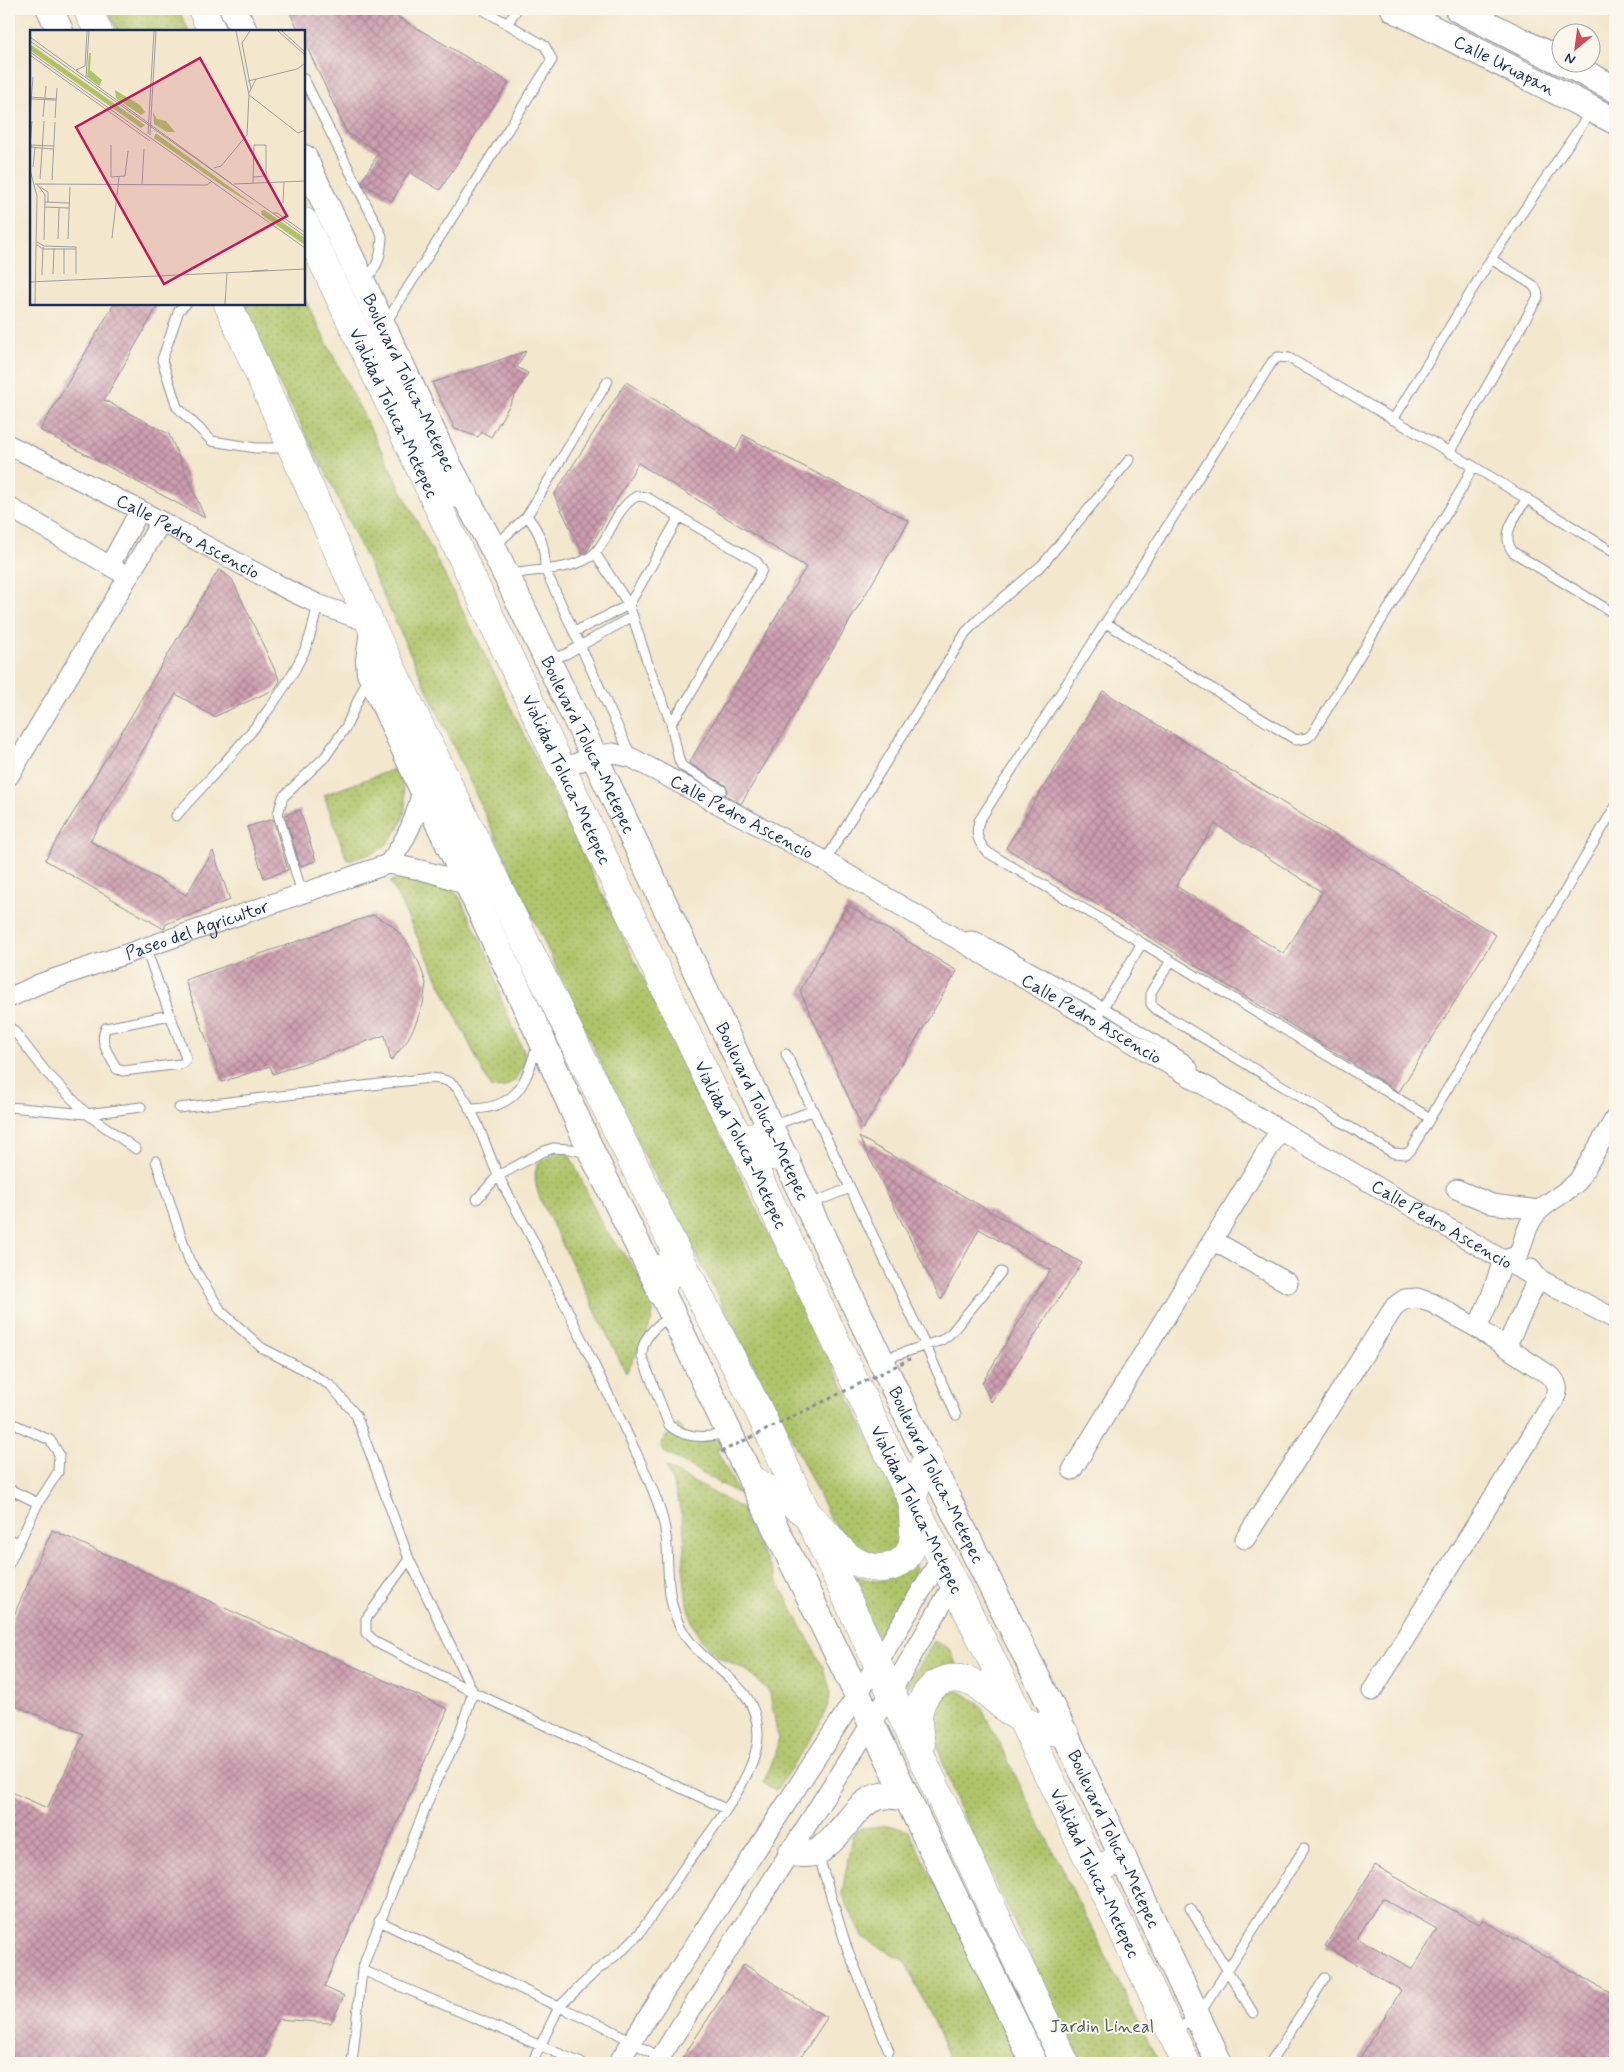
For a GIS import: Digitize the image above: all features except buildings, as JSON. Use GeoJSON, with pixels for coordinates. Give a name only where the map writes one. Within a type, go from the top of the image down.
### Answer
{"type":"FeatureCollection","features":[{"type":"Feature","properties":{"kind":"highway"},"geometry":{"type":"LineString","coordinates":[[87,9],[98,30]]}},
{"type":"Feature","properties":{"kind":"highway"},"geometry":{"type":"LineString","coordinates":[[202,9],[212,30]]}},
{"type":"Feature","properties":{"kind":"highway","name":"Vialidad Toluca-Metepec"},"geometry":{"type":"LineString","coordinates":[[305,224],[716,1096],[744,1147],[887,1450],[913,1498],[1022,1720],[1186,2063]]}},
{"type":"Feature","properties":{"kind":"highway"},"geometry":{"type":"LineString","coordinates":[[228,305],[372,627],[675,1249],[758,1410],[1065,2063]]}},
{"type":"Feature","properties":{"kind":"highway"},"geometry":{"type":"LineString","coordinates":[[445,459],[431,489],[464,494]]}},
{"type":"Feature","properties":{"kind":"highway"},"geometry":{"type":"LineString","coordinates":[[744,1147],[769,1128]]}},
{"type":"Feature","properties":{"kind":"highway"},"geometry":{"type":"LineString","coordinates":[[744,1147],[786,1159]]}},
{"type":"Feature","properties":{"kind":"highway"},"geometry":{"type":"LineString","coordinates":[[667,1303],[675,1249]]}},
{"type":"Feature","properties":{"kind":"highway"},"geometry":{"type":"LineString","coordinates":[[758,1410],[796,1462],[841,1552]]}},
{"type":"Feature","properties":{"kind":"highway"},"geometry":{"type":"LineString","coordinates":[[752,1479],[808,1515],[841,1552],[857,1564],[891,1568],[906,1556],[912,1544],[914,1533],[913,1498],[926,1454],[887,1450]]}},
{"type":"Feature","properties":{"kind":"highway"},"geometry":{"type":"LineString","coordinates":[[922,1757],[918,1712],[923,1699],[931,1687],[940,1680],[957,1678],[974,1684],[1022,1720],[1066,1737],[1043,1764]]}},
{"type":"Feature","properties":{"kind":"highway"},"geometry":{"type":"LineString","coordinates":[[1094,1872],[1122,1857]]}},
{"type":"Feature","properties":{"kind":"main road"},"geometry":{"type":"LineString","coordinates":[[50,9],[60,30]]}},
{"type":"Feature","properties":{"kind":"main road"},"geometry":{"type":"LineString","coordinates":[[233,9],[244,30]]}},
{"type":"Feature","properties":{"kind":"main road","name":"Calle Uruapan"},"geometry":{"type":"LineString","coordinates":[[1394,9],[1604,115]]}},
{"type":"Feature","properties":{"kind":"main road"},"geometry":{"type":"LineString","coordinates":[[1448,37],[1461,10]]}},
{"type":"Feature","properties":{"kind":"main road","name":"Calle Uruapan"},"geometry":{"type":"LineString","coordinates":[[1461,10],[1552,57]]}},
{"type":"Feature","properties":{"kind":"main road","name":"Calle Uruapan"},"geometry":{"type":"LineString","coordinates":[[1582,72],[1615,89]]}},
{"type":"Feature","properties":{"kind":"main road","name":"Boulevard Toluca-Metepec"},"geometry":{"type":"LineString","coordinates":[[305,160],[445,459],[546,657],[769,1128],[786,1159],[926,1454],[1066,1737],[1219,2063]]}},
{"type":"Feature","properties":{"kind":"main road"},"geometry":{"type":"LineString","coordinates":[[372,627],[369,660],[370,673],[422,788],[540,1036],[593,1155],[667,1303],[725,1442],[752,1479],[872,1722],[1034,2063]]}},
{"type":"Feature","properties":{"kind":"main road"},"geometry":{"type":"LineString","coordinates":[[791,1853],[818,1852],[872,1798],[881,1795],[894,1795],[907,1799]]}},
{"type":"Feature","properties":{"kind":"street","name":"Calle Pedro Ascencio"},"geometry":{"type":"LineString","coordinates":[[9,444],[140,510],[318,604],[372,627]]}},
{"type":"Feature","properties":{"kind":"street"},"geometry":{"type":"LineString","coordinates":[[9,507],[127,576]]}},
{"type":"Feature","properties":{"kind":"street"},"geometry":{"type":"LineString","coordinates":[[110,566],[140,510]]}},
{"type":"Feature","properties":{"kind":"street"},"geometry":{"type":"LineString","coordinates":[[9,776],[161,522]]}},
{"type":"Feature","properties":{"kind":"street","name":"Calle Pedro Ascencio"},"geometry":{"type":"LineString","coordinates":[[562,769],[594,756],[613,753],[632,758],[825,861],[963,943],[1099,1014],[1190,1077],[1280,1130],[1511,1257],[1538,1278],[1615,1320]]}},
{"type":"Feature","properties":{"kind":"street"},"geometry":{"type":"LineString","coordinates":[[388,864],[400,850],[414,822],[422,788]]}},
{"type":"Feature","properties":{"kind":"street","name":"Paseo del Agricultor"},"geometry":{"type":"LineString","coordinates":[[9,998],[38,984],[388,864],[422,869],[446,876],[468,886]]}},
{"type":"Feature","properties":{"kind":"street"},"geometry":{"type":"LineString","coordinates":[[1477,1328],[1511,1257],[1539,1210],[1564,1194],[1578,1181],[1615,1118]]}},
{"type":"Feature","properties":{"kind":"street"},"geometry":{"type":"LineString","coordinates":[[1072,1470],[1214,1241],[1280,1130]]}},
{"type":"Feature","properties":{"kind":"street"},"geometry":{"type":"LineString","coordinates":[[1456,1189],[1492,1204],[1539,1210]]}},
{"type":"Feature","properties":{"kind":"street"},"geometry":{"type":"LineString","coordinates":[[1214,1241],[1288,1283]]}},
{"type":"Feature","properties":{"kind":"street"},"geometry":{"type":"LineString","coordinates":[[1506,1347],[1538,1278]]}},
{"type":"Feature","properties":{"kind":"street"},"geometry":{"type":"LineString","coordinates":[[1244,1539],[1395,1306],[1405,1299],[1417,1298],[1432,1304],[1477,1328],[1552,1377],[1558,1384],[1558,1392],[1548,1411],[1372,1691]]}},
{"type":"Feature","properties":{"kind":"street"},"geometry":{"type":"LineString","coordinates":[[618,2063],[858,1694],[941,1558]]}},
{"type":"Feature","properties":{"kind":"street"},"geometry":{"type":"LineString","coordinates":[[659,2061],[891,1692],[954,1583]]}},
{"type":"Feature","properties":{"kind":"lane"},"geometry":{"type":"LineString","coordinates":[[383,327],[550,66],[552,60],[544,46],[482,9]]}},
{"type":"Feature","properties":{"kind":"lane"},"geometry":{"type":"LineString","coordinates":[[507,24],[517,9]]}},
{"type":"Feature","properties":{"kind":"lane"},"geometry":{"type":"LineString","coordinates":[[305,81],[382,236],[382,255],[364,284]]}},
{"type":"Feature","properties":{"kind":"lane"},"geometry":{"type":"LineString","coordinates":[[1393,420],[1491,259],[1604,115]]}},
{"type":"Feature","properties":{"kind":"lane"},"geometry":{"type":"LineString","coordinates":[[1449,453],[1538,297],[1538,290],[1533,285],[1491,259]]}},
{"type":"Feature","properties":{"kind":"lane"},"geometry":{"type":"LineString","coordinates":[[185,305],[179,310],[162,360],[177,407],[212,441],[256,448],[292,448]]}},
{"type":"Feature","properties":{"kind":"lane"},"geometry":{"type":"LineString","coordinates":[[1430,1118],[1142,943],[987,852],[979,843],[976,832],[979,821],[1272,362],[1278,357],[1289,358],[1527,498],[1615,553]]}},
{"type":"Feature","properties":{"kind":"lane"},"geometry":{"type":"LineString","coordinates":[[492,548],[527,516],[608,381]]}},
{"type":"Feature","properties":{"kind":"lane"},"geometry":{"type":"LineString","coordinates":[[825,861],[966,632],[1043,564],[1130,459]]}},
{"type":"Feature","properties":{"kind":"lane"},"geometry":{"type":"LineString","coordinates":[[1106,622],[1296,740],[1307,738],[1312,734],[1461,490],[1473,466]]}},
{"type":"Feature","properties":{"kind":"lane"},"geometry":{"type":"LineString","coordinates":[[506,576],[572,565],[594,553],[625,504],[637,496],[646,498],[757,562],[762,570],[689,697],[671,722]]}},
{"type":"Feature","properties":{"kind":"lane"},"geometry":{"type":"LineString","coordinates":[[1527,498],[1507,533],[1508,546],[1514,552],[1615,614]]}},
{"type":"Feature","properties":{"kind":"lane"},"geometry":{"type":"LineString","coordinates":[[527,516],[538,529],[543,541],[545,569],[632,758]]}},
{"type":"Feature","properties":{"kind":"lane"},"geometry":{"type":"LineString","coordinates":[[574,632],[629,605],[679,517]]}},
{"type":"Feature","properties":{"kind":"lane"},"geometry":{"type":"LineString","coordinates":[[594,553],[629,605],[649,667],[671,722],[682,766],[722,790]]}},
{"type":"Feature","properties":{"kind":"lane"},"geometry":{"type":"LineString","coordinates":[[176,816],[266,715],[282,692],[304,651],[318,604]]}},
{"type":"Feature","properties":{"kind":"lane"},"geometry":{"type":"LineString","coordinates":[[546,657],[557,657],[633,616]]}},
{"type":"Feature","properties":{"kind":"lane"},"geometry":{"type":"LineString","coordinates":[[302,893],[278,814],[279,806],[283,797],[325,757],[346,726],[370,673]]}},
{"type":"Feature","properties":{"kind":"lane"},"geometry":{"type":"LineString","coordinates":[[1171,961],[1151,992],[1151,1004],[1157,1010],[1393,1153],[1406,1154],[1411,1150],[1615,807]]}},
{"type":"Feature","properties":{"kind":"lane"},"geometry":{"type":"LineString","coordinates":[[1099,1014],[1142,943]]}},
{"type":"Feature","properties":{"kind":"lane"},"geometry":{"type":"LineString","coordinates":[[145,947],[186,1058],[185,1062],[181,1064],[123,1071],[117,1069],[104,1044],[102,1035],[106,1028],[170,1015]]}},
{"type":"Feature","properties":{"kind":"lane"},"geometry":{"type":"LineString","coordinates":[[11,1032],[46,1072],[87,1114],[136,1150]]}},
{"type":"Feature","properties":{"kind":"lane"},"geometry":{"type":"LineString","coordinates":[[469,1110],[491,1108],[503,1104],[513,1097],[527,1077],[540,1036]]}},
{"type":"Feature","properties":{"kind":"lane"},"geometry":{"type":"LineString","coordinates":[[786,1054],[926,1346],[956,1415]]}},
{"type":"Feature","properties":{"kind":"lane"},"geometry":{"type":"LineString","coordinates":[[179,1108],[327,1089],[381,1086],[430,1078],[444,1079],[453,1083],[469,1110],[490,1154],[498,1176],[537,1247],[646,1474],[662,1515],[667,1541],[669,1593],[682,1630],[698,1651],[743,1690],[751,1706],[757,1723],[758,1738],[753,1762],[726,1809],[639,1934],[623,1950],[596,1971],[559,2008],[532,2063]]}},
{"type":"Feature","properties":{"kind":"lane"},"geometry":{"type":"LineString","coordinates":[[9,1106],[87,1114],[141,1108]]}},
{"type":"Feature","properties":{"kind":"lane"},"geometry":{"type":"LineString","coordinates":[[769,1128],[814,1110]]}},
{"type":"Feature","properties":{"kind":"lane"},"geometry":{"type":"LineString","coordinates":[[477,1199],[498,1176],[553,1148],[570,1149],[593,1155]]}},
{"type":"Feature","properties":{"kind":"lane"},"geometry":{"type":"LineString","coordinates":[[156,1161],[190,1260],[221,1311],[262,1348],[307,1371],[331,1386],[356,1415],[409,1559],[473,1692],[458,1738],[436,1781],[379,1922],[362,1970],[352,2063]]}},
{"type":"Feature","properties":{"kind":"lane"},"geometry":{"type":"LineString","coordinates":[[808,1205],[850,1188]]}},
{"type":"Feature","properties":{"kind":"lane"},"geometry":{"type":"LineString","coordinates":[[881,1359],[942,1340],[952,1332],[1001,1272]]}},
{"type":"Feature","properties":{"kind":"lane"},"geometry":{"type":"LineString","coordinates":[[667,1303],[642,1350],[669,1425],[676,1432],[687,1436],[713,1436],[725,1442]]}},
{"type":"Feature","properties":{"kind":"lane"},"geometry":{"type":"LineString","coordinates":[[9,1422],[50,1440],[59,1454],[58,1472],[38,1503],[9,1564]]}},
{"type":"Feature","properties":{"kind":"lane"},"geometry":{"type":"LineString","coordinates":[[9,1489],[38,1503]]}},
{"type":"Feature","properties":{"kind":"lane"},"geometry":{"type":"LineString","coordinates":[[9,1538],[19,1543]]}},
{"type":"Feature","properties":{"kind":"lane"},"geometry":{"type":"LineString","coordinates":[[409,1559],[366,1619],[366,1633],[377,1643],[473,1692],[726,1809]]}},
{"type":"Feature","properties":{"kind":"lane"},"geometry":{"type":"LineString","coordinates":[[1170,2031],[1197,2018],[1304,1849]]}},
{"type":"Feature","properties":{"kind":"lane"},"geometry":{"type":"LineString","coordinates":[[818,1852],[847,1948],[889,2051]]}},
{"type":"Feature","properties":{"kind":"lane"},"geometry":{"type":"LineString","coordinates":[[1190,1908],[1253,2013]]}},
{"type":"Feature","properties":{"kind":"lane"},"geometry":{"type":"LineString","coordinates":[[379,1922],[559,2008],[582,2016],[632,2041],[659,2061]]}},
{"type":"Feature","properties":{"kind":"lane"},"geometry":{"type":"LineString","coordinates":[[362,1970],[581,2063]]}},
{"type":"Feature","properties":{"kind":"lane"},"geometry":{"type":"LineString","coordinates":[[1270,2063],[1325,1978]]}},
{"type":"Feature","properties":{"kind":"path"},"geometry":{"type":"LineString","coordinates":[[725,1442],[910,1359]]}},
{"type":"Feature","properties":{"kind":"green space"},"geometry":{"type":"Polygon","coordinates":[[[107,9],[178,9],[188,30],[118,30],[107,9]]]}},
{"type":"Feature","properties":{"kind":"green space"},"geometry":{"type":"Polygon","coordinates":[[[305,300],[480,645],[897,1496],[906,1526],[904,1540],[894,1550],[880,1558],[863,1556],[831,1520],[788,1431],[636,1139],[330,481],[239,305],[305,305],[305,300]]]}},
{"type":"Feature","properties":{"kind":"green space"},"geometry":{"type":"Polygon","coordinates":[[[397,768],[403,786],[405,802],[405,810],[399,827],[381,849],[347,860],[324,795],[397,768]]]}},
{"type":"Feature","properties":{"kind":"green space"},"geometry":{"type":"Polygon","coordinates":[[[414,875],[450,888],[459,896],[491,962],[501,999],[524,1052],[525,1062],[515,1080],[505,1087],[491,1088],[390,881],[414,875]]]}},
{"type":"Feature","properties":{"kind":"green space"},"geometry":{"type":"Polygon","coordinates":[[[563,1152],[570,1156],[601,1222],[640,1277],[652,1300],[653,1310],[650,1325],[626,1373],[537,1190],[535,1175],[539,1162],[563,1152]]]}},
{"type":"Feature","properties":{"kind":"green space"},"geometry":{"type":"Polygon","coordinates":[[[678,1424],[685,1434],[724,1441],[725,1445],[717,1450],[739,1494],[664,1452],[661,1445],[662,1441],[678,1424]]]}},
{"type":"Feature","properties":{"kind":"green space"},"geometry":{"type":"Polygon","coordinates":[[[666,1467],[743,1509],[745,1520],[823,1667],[830,1690],[824,1715],[776,1790],[763,1783],[776,1754],[778,1739],[770,1693],[748,1671],[719,1657],[703,1643],[694,1627],[687,1605],[683,1566],[685,1545],[683,1521],[674,1486],[666,1467]]]}},
{"type":"Feature","properties":{"kind":"green space"},"geometry":{"type":"Polygon","coordinates":[[[914,1560],[916,1574],[880,1633],[876,1635],[845,1572],[876,1581],[882,1580],[895,1574],[914,1560]]]}},
{"type":"Feature","properties":{"kind":"green space"},"geometry":{"type":"Polygon","coordinates":[[[934,1641],[950,1649],[959,1671],[942,1671],[928,1675],[901,1692],[934,1641]]]}},
{"type":"Feature","properties":{"kind":"green space","name":"Jardin Lineal"},"geometry":{"type":"Polygon","coordinates":[[[959,1691],[979,1703],[1159,2063],[1082,2063],[956,1801],[931,1727],[927,1709],[937,1694],[959,1691]]]}},
{"type":"Feature","properties":{"kind":"green space"},"geometry":{"type":"Polygon","coordinates":[[[889,1825],[909,1831],[1023,2063],[952,2063],[905,1961],[862,1937],[842,1893],[852,1836],[862,1828],[889,1825]]]}}]}
